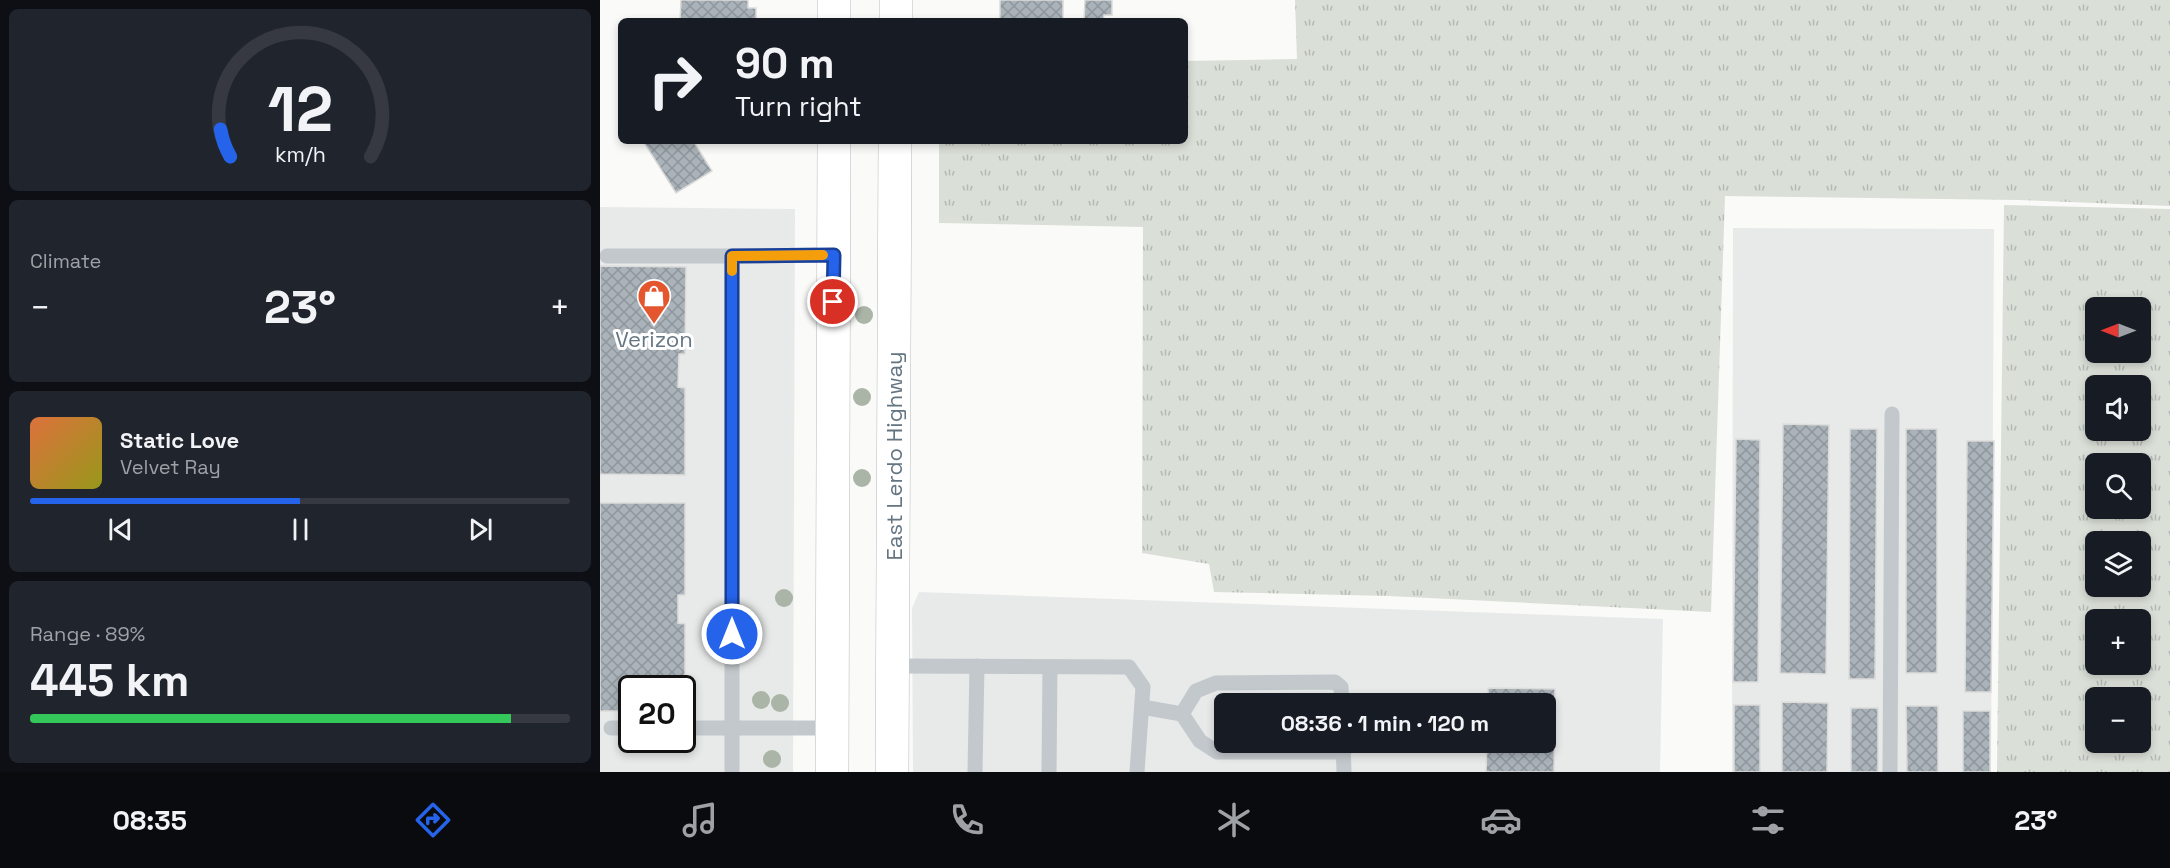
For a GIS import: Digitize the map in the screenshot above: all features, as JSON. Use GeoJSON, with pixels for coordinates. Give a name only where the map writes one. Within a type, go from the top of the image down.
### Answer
{"type":"FeatureCollection","features":[{"type":"Feature","properties":{"kind":"main road"},"geometry":{"type":"LineString","coordinates":[[834,0],[834,18]]}},
{"type":"Feature","properties":{"kind":"main road"},"geometry":{"type":"LineString","coordinates":[[896,0],[896,18]]}},
{"type":"Feature","properties":{"kind":"main road"},"geometry":{"type":"LineString","coordinates":[[832,772],[834,144]]}},
{"type":"Feature","properties":{"kind":"main road","name":"East Lerdo Highway"},"geometry":{"type":"LineString","coordinates":[[892,772],[895,144]]}},
{"type":"Feature","properties":{"kind":"lane"},"geometry":{"type":"LineString","coordinates":[[607,256],[834,255]]}},
{"type":"Feature","properties":{"kind":"lane"},"geometry":{"type":"LineString","coordinates":[[732,256],[732,772]]}},
{"type":"Feature","properties":{"kind":"lane"},"geometry":{"type":"LineString","coordinates":[[1890,772],[1892,414]]}},
{"type":"Feature","properties":{"kind":"lane"},"geometry":{"type":"LineString","coordinates":[[893,666],[1129,667],[1143,687],[1137,772]]}},
{"type":"Feature","properties":{"kind":"lane"},"geometry":{"type":"LineString","coordinates":[[975,772],[977,666]]}},
{"type":"Feature","properties":{"kind":"lane"},"geometry":{"type":"LineString","coordinates":[[1049,772],[1050,667]]}},
{"type":"Feature","properties":{"kind":"lane"},"geometry":{"type":"LineString","coordinates":[[1182,714],[1196,691],[1216,683],[1335,681],[1341,687],[1341,693]]}},
{"type":"Feature","properties":{"kind":"lane"},"geometry":{"type":"LineString","coordinates":[[1142,707],[1182,714],[1200,741],[1214,750]]}},
{"type":"Feature","properties":{"kind":"lane"},"geometry":{"type":"LineString","coordinates":[[612,728],[618,728]]}},
{"type":"Feature","properties":{"kind":"lane"},"geometry":{"type":"LineString","coordinates":[[696,728],[832,728]]}},
{"type":"Feature","properties":{"kind":"lane"},"geometry":{"type":"LineString","coordinates":[[1343,753],[1344,772]]}},
{"type":"Feature","properties":{"kind":"shaded area"},"geometry":{"type":"Polygon","coordinates":[[[600,207],[795,209],[793,772],[600,772],[600,207]]]}},
{"type":"Feature","properties":{"kind":"shaded area"},"geometry":{"type":"Polygon","coordinates":[[[1733,228],[1994,229],[1991,772],[1732,772],[1733,228]]]}},
{"type":"Feature","properties":{"kind":"shaded area"},"geometry":{"type":"Polygon","coordinates":[[[919,592],[1663,619],[1660,772],[913,772],[912,608],[919,592]]]}},
{"type":"Feature","properties":{"kind":"green space"},"geometry":{"type":"Polygon","coordinates":[[[1295,0],[2170,0],[2170,206],[2019,200],[1725,196],[1711,612],[1388,596],[1214,592],[1209,564],[1142,553],[1143,227],[939,223],[939,144],[1188,144],[1188,61],[1297,59],[1295,0]]]}},
{"type":"Feature","properties":{"kind":"green space"},"geometry":{"type":"Polygon","coordinates":[[[2004,205],[2170,209],[2170,772],[1997,772],[2004,205]]]}},
{"type":"Feature","properties":{"kind":"building"},"geometry":{"type":"Polygon","coordinates":[[[681,0],[748,0],[748,8],[756,8],[756,18],[680,18],[681,0]]]}},
{"type":"Feature","properties":{"kind":"building"},"geometry":{"type":"Polygon","coordinates":[[[1000,0],[1063,0],[1063,18],[1000,18],[1000,0]]]}},
{"type":"Feature","properties":{"kind":"building"},"geometry":{"type":"Polygon","coordinates":[[[1085,0],[1112,0],[1112,15],[1104,15],[1104,18],[1084,18],[1085,0]]]}},
{"type":"Feature","properties":{"kind":"building"},"geometry":{"type":"Polygon","coordinates":[[[645,144],[695,144],[712,171],[676,193],[645,144]]]}},
{"type":"Feature","properties":{"kind":"building"},"geometry":{"type":"Polygon","coordinates":[[[600,266],[686,267],[685,354],[679,354],[678,387],[685,388],[685,475],[600,474],[600,266]]]}},
{"type":"Feature","properties":{"kind":"building"},"geometry":{"type":"Polygon","coordinates":[[[1783,424],[1829,425],[1826,674],[1780,673],[1783,424]]]}},
{"type":"Feature","properties":{"kind":"building"},"geometry":{"type":"Polygon","coordinates":[[[1850,429],[1877,429],[1875,679],[1849,679],[1850,429]]]}},
{"type":"Feature","properties":{"kind":"building"},"geometry":{"type":"Polygon","coordinates":[[[1906,429],[1937,429],[1937,673],[1906,673],[1906,429]]]}},
{"type":"Feature","properties":{"kind":"building"},"geometry":{"type":"Polygon","coordinates":[[[1736,439],[1760,440],[1758,682],[1733,682],[1736,439]]]}},
{"type":"Feature","properties":{"kind":"building"},"geometry":{"type":"Polygon","coordinates":[[[1967,441],[1994,441],[1991,692],[1965,692],[1967,441]]]}},
{"type":"Feature","properties":{"kind":"building"},"geometry":{"type":"Polygon","coordinates":[[[600,503],[685,503],[685,595],[678,595],[678,623],[685,624],[685,675],[618,675],[618,711],[600,711],[600,503]]]}},
{"type":"Feature","properties":{"kind":"building"},"geometry":{"type":"Polygon","coordinates":[[[1488,688],[1555,689],[1555,693],[1488,693],[1488,688]]]}},
{"type":"Feature","properties":{"kind":"building"},"geometry":{"type":"Polygon","coordinates":[[[1782,702],[1828,703],[1827,772],[1782,772],[1782,702]]]}},
{"type":"Feature","properties":{"kind":"building"},"geometry":{"type":"Polygon","coordinates":[[[1734,705],[1760,705],[1760,772],[1734,772],[1734,705]]]}},
{"type":"Feature","properties":{"kind":"building"},"geometry":{"type":"Polygon","coordinates":[[[1906,706],[1938,706],[1938,772],[1907,772],[1906,706]]]}},
{"type":"Feature","properties":{"kind":"building"},"geometry":{"type":"Polygon","coordinates":[[[1851,708],[1878,708],[1878,772],[1851,772],[1851,708]]]}},
{"type":"Feature","properties":{"kind":"building"},"geometry":{"type":"Polygon","coordinates":[[[1963,711],[1990,711],[1990,772],[1963,772],[1963,711]]]}},
{"type":"Feature","properties":{"kind":"building"},"geometry":{"type":"Polygon","coordinates":[[[1487,753],[1554,753],[1554,772],[1486,772],[1487,753]]]}},
{"type":"Feature","properties":{"kind":"slow traffic"},"geometry":{"type":"LineString","coordinates":[[732,271],[732,256],[823,255]]}},
{"type":"Feature","properties":{"kind":"place","name":"Verizon"},"geometry":{"type":"Point","coordinates":[654,325]}},
{"type":"Feature","properties":{"kind":"route"},"geometry":{"type":"LineString","coordinates":[[732,634],[732,256],[834,255],[833,302]]}}]}
